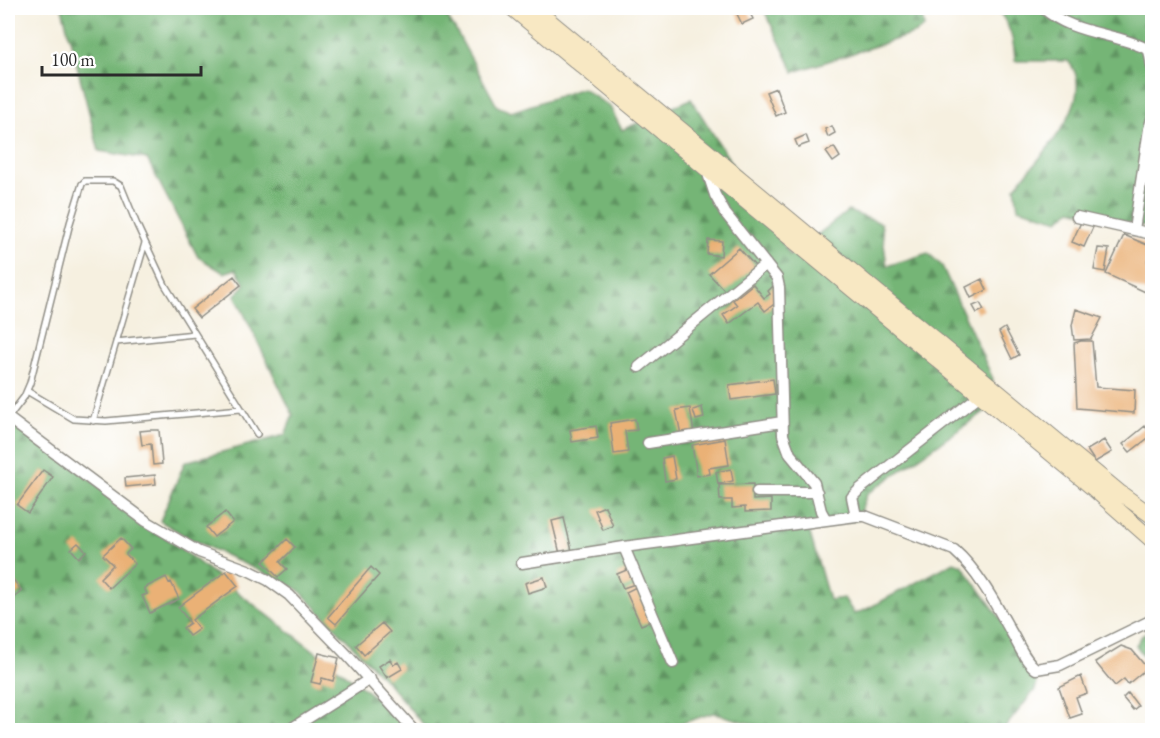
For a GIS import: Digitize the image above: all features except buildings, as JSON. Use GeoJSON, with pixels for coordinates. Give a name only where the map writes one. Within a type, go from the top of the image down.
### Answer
{"type":"FeatureCollection","features":[{"type":"Feature","properties":{"kind":"main road"},"geometry":{"type":"LineString","coordinates":[[512,8],[1152,540]]}},
{"type":"Feature","properties":{"kind":"main road"},"geometry":{"type":"LineString","coordinates":[[534,8],[1100,477],[1152,516]]}},
{"type":"Feature","properties":{"kind":"street"},"geometry":{"type":"LineString","coordinates":[[1042,8],[1070,26],[1134,42],[1149,50],[1152,67]]}},
{"type":"Feature","properties":{"kind":"street"},"geometry":{"type":"LineString","coordinates":[[1134,230],[1152,119]]}},
{"type":"Feature","properties":{"kind":"street"},"geometry":{"type":"LineString","coordinates":[[706,168],[715,195],[725,213],[777,278],[783,435],[790,454],[809,474],[826,520]]}},
{"type":"Feature","properties":{"kind":"street"},"geometry":{"type":"LineString","coordinates":[[1077,217],[1152,234]]}},
{"type":"Feature","properties":{"kind":"street"},"geometry":{"type":"LineString","coordinates":[[639,367],[766,264]]}},
{"type":"Feature","properties":{"kind":"street"},"geometry":{"type":"LineString","coordinates":[[856,516],[852,497],[860,489],[980,395]]}},
{"type":"Feature","properties":{"kind":"street"},"geometry":{"type":"LineString","coordinates":[[8,418],[146,521],[199,552],[268,580],[289,595],[370,679],[413,730]]}},
{"type":"Feature","properties":{"kind":"street"},"geometry":{"type":"LineString","coordinates":[[648,443],[782,422]]}},
{"type":"Feature","properties":{"kind":"street"},"geometry":{"type":"LineString","coordinates":[[757,492],[817,492]]}},
{"type":"Feature","properties":{"kind":"street"},"geometry":{"type":"LineString","coordinates":[[522,563],[856,516],[875,519],[954,550],[991,598],[1027,659],[1036,669],[1060,665],[1152,620]]}},
{"type":"Feature","properties":{"kind":"street"},"geometry":{"type":"LineString","coordinates":[[624,547],[673,663]]}},
{"type":"Feature","properties":{"kind":"street"},"geometry":{"type":"LineString","coordinates":[[289,730],[370,679]]}},
{"type":"Feature","properties":{"kind":"lane"},"geometry":{"type":"LineString","coordinates":[[8,418],[27,391],[80,190],[85,181],[113,182],[121,186],[165,285],[257,434]]}},
{"type":"Feature","properties":{"kind":"lane"},"geometry":{"type":"LineString","coordinates":[[93,421],[145,243]]}},
{"type":"Feature","properties":{"kind":"lane"},"geometry":{"type":"LineString","coordinates":[[116,342],[195,334]]}},
{"type":"Feature","properties":{"kind":"lane"},"geometry":{"type":"LineString","coordinates":[[27,391],[74,419],[93,421],[241,409]]}},
{"type":"Feature","properties":{"kind":"green space"},"geometry":{"type":"Polygon","coordinates":[[[62,8],[441,8],[497,106],[511,112],[582,88],[610,107],[622,130],[691,99],[790,256],[848,211],[881,223],[887,266],[928,253],[942,266],[993,379],[987,410],[867,494],[857,520],[808,527],[829,600],[844,598],[854,614],[954,562],[962,565],[1001,619],[1037,683],[1035,690],[1003,730],[774,730],[713,713],[661,730],[428,730],[387,682],[298,589],[189,538],[160,521],[185,462],[285,435],[293,415],[235,295],[245,285],[236,269],[224,273],[198,257],[147,159],[99,151],[62,8]]]}},
{"type":"Feature","properties":{"kind":"green space"},"geometry":{"type":"Polygon","coordinates":[[[763,8],[920,8],[924,27],[916,33],[794,72],[763,8]]]}},
{"type":"Feature","properties":{"kind":"green space"},"geometry":{"type":"Polygon","coordinates":[[[996,8],[1152,8],[1152,228],[1071,209],[1059,220],[1018,208],[1015,187],[1051,145],[1072,110],[1077,92],[1076,76],[1068,61],[1015,61],[1010,33],[1005,20],[996,8]]]}},
{"type":"Feature","properties":{"kind":"green space"},"geometry":{"type":"Polygon","coordinates":[[[8,417],[409,723],[414,730],[8,730],[8,417]]]}},
{"type":"Feature","properties":{"kind":"green space"},"geometry":{"type":"Polygon","coordinates":[[[1152,629],[1152,669],[1136,645],[1143,634],[1152,629]]]}}]}
